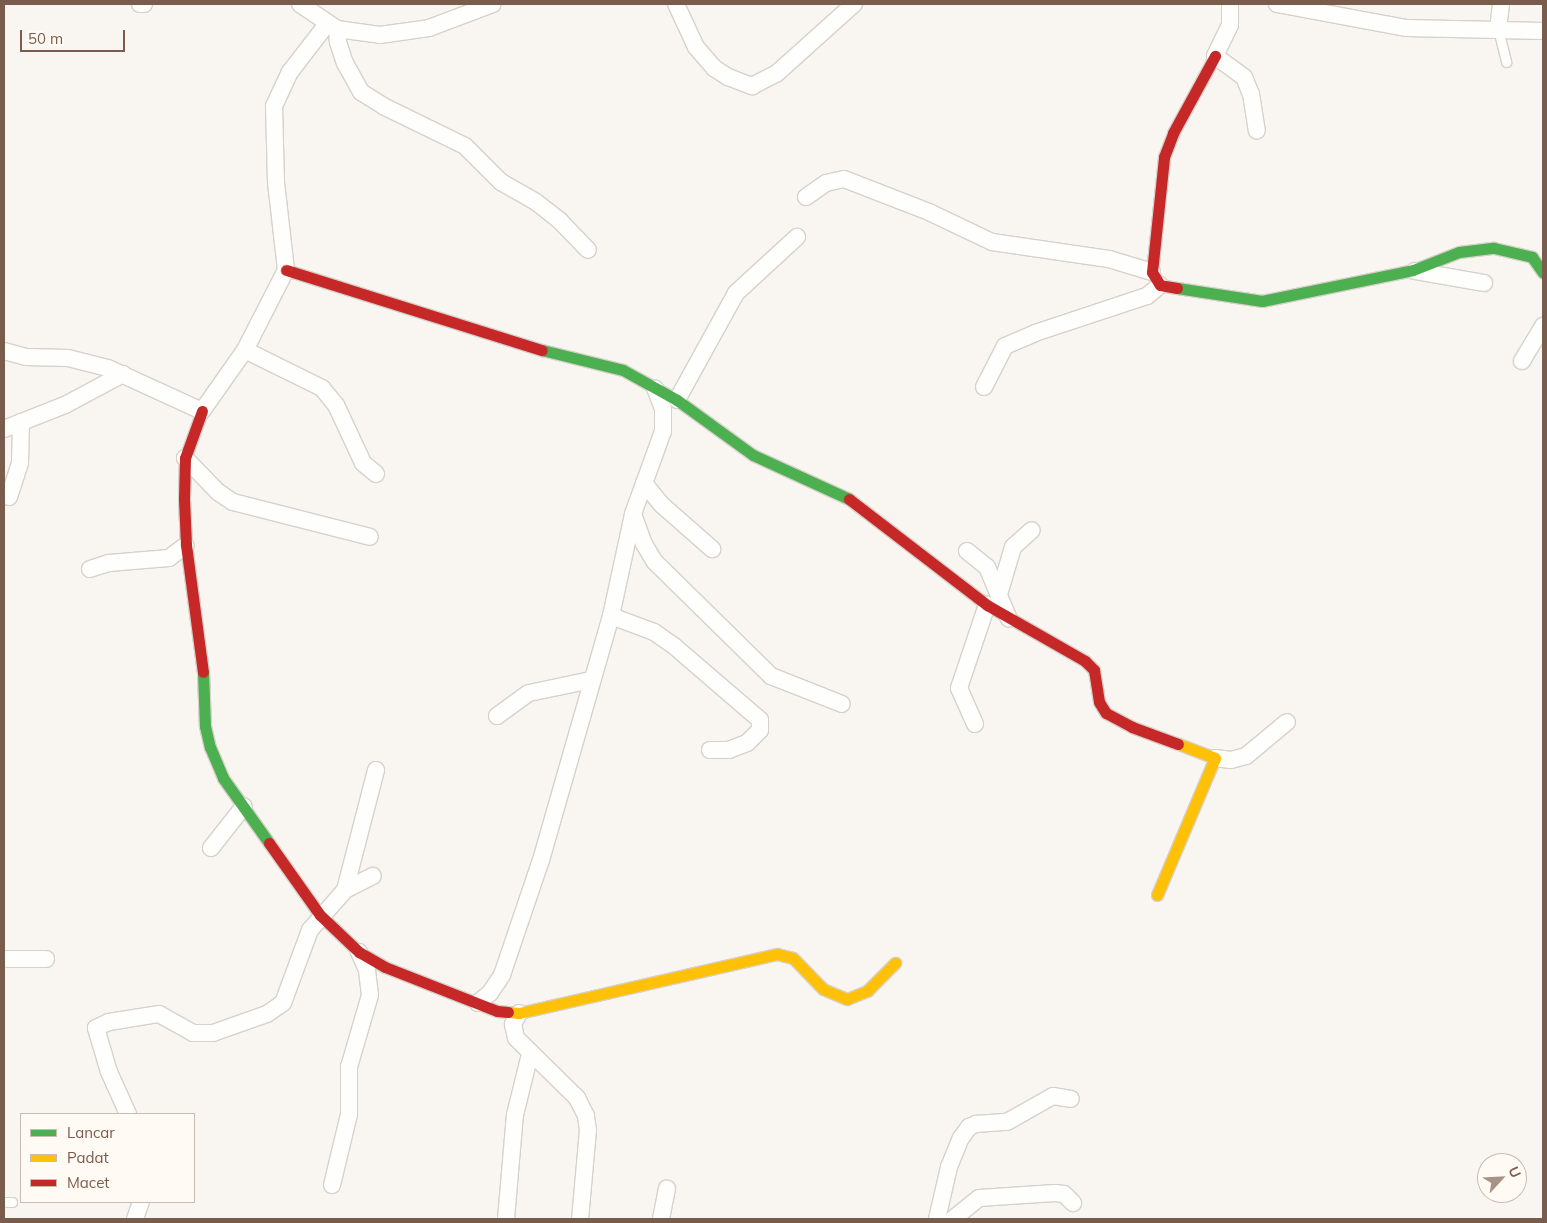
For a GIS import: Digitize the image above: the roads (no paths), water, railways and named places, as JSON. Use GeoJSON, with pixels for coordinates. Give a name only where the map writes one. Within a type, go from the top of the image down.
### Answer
{"type":"FeatureCollection","features":[{"type":"Feature","properties":{"kind":"street"},"geometry":{"type":"LineString","coordinates":[[300,4],[332,26],[396,34],[437,26],[493,4]]}},
{"type":"Feature","properties":{"kind":"street"},"geometry":{"type":"LineString","coordinates":[[676,4],[696,47],[714,68],[728,77],[752,86],[776,74],[854,4]]}},
{"type":"Feature","properties":{"kind":"street"},"geometry":{"type":"LineString","coordinates":[[984,387],[1005,346],[1035,333],[1147,296],[1156,279],[1159,183],[1168,142],[1216,56],[1230,25],[1230,4]]}},
{"type":"Feature","properties":{"kind":"street"},"geometry":{"type":"LineString","coordinates":[[1277,4],[1407,28],[1543,31]]}},
{"type":"Feature","properties":{"kind":"street"},"geometry":{"type":"LineString","coordinates":[[1498,30],[1501,4]]}},
{"type":"Feature","properties":{"kind":"street"},"geometry":{"type":"LineString","coordinates":[[332,26],[345,63],[361,92],[383,106],[465,146],[501,182],[545,208],[588,250]]}},
{"type":"Feature","properties":{"kind":"street"},"geometry":{"type":"LineString","coordinates":[[332,26],[290,72],[274,106],[276,182],[286,270],[245,350],[202,411],[192,432],[186,458],[186,545],[203,654],[204,707],[210,748],[223,778],[320,915],[359,952],[385,966],[497,1011],[519,1013],[693,975],[777,954],[793,958],[823,989],[847,999],[867,991],[895,963]]}},
{"type":"Feature","properties":{"kind":"street"},"geometry":{"type":"LineString","coordinates":[[1216,56],[1244,77],[1251,94],[1256,131]]}},
{"type":"Feature","properties":{"kind":"street"},"geometry":{"type":"LineString","coordinates":[[806,197],[826,183],[844,179],[929,212],[992,242],[1094,256],[1156,279],[1262,301],[1413,270],[1459,252],[1494,248],[1532,256],[1543,273]]}},
{"type":"Feature","properties":{"kind":"street"},"geometry":{"type":"LineString","coordinates":[[678,400],[736,293],[797,237]]}},
{"type":"Feature","properties":{"kind":"street"},"geometry":{"type":"LineString","coordinates":[[286,270],[515,343],[611,366],[678,400],[753,455],[857,502],[898,537],[952,574],[987,605],[1091,667],[1096,676],[1098,702],[1106,713],[1132,727],[1215,758],[1231,760],[1246,756],[1287,722]]}},
{"type":"Feature","properties":{"kind":"street"},"geometry":{"type":"LineString","coordinates":[[1413,270],[1484,283]]}},
{"type":"Feature","properties":{"kind":"street"},"geometry":{"type":"LineString","coordinates":[[1522,361],[1543,326]]}},
{"type":"Feature","properties":{"kind":"street"},"geometry":{"type":"LineString","coordinates":[[245,350],[322,388],[336,405],[363,463],[376,474]]}},
{"type":"Feature","properties":{"kind":"street"},"geometry":{"type":"LineString","coordinates":[[4,351],[26,357],[68,358],[124,374],[202,411]]}},
{"type":"Feature","properties":{"kind":"street"},"geometry":{"type":"LineString","coordinates":[[4,429],[65,405],[124,374]]}},
{"type":"Feature","properties":{"kind":"street"},"geometry":{"type":"LineString","coordinates":[[478,1003],[490,993],[502,975],[541,860],[591,680],[611,616],[633,514],[663,431],[663,409],[655,388]]}},
{"type":"Feature","properties":{"kind":"street"},"geometry":{"type":"LineString","coordinates":[[9,497],[20,463],[22,422]]}},
{"type":"Feature","properties":{"kind":"street"},"geometry":{"type":"LineString","coordinates":[[186,458],[218,492],[233,502],[370,537]]}},
{"type":"Feature","properties":{"kind":"street"},"geometry":{"type":"LineString","coordinates":[[644,483],[662,505],[712,550]]}},
{"type":"Feature","properties":{"kind":"street"},"geometry":{"type":"LineString","coordinates":[[633,514],[644,544],[655,562],[767,673],[778,680],[842,704]]}},
{"type":"Feature","properties":{"kind":"street"},"geometry":{"type":"LineString","coordinates":[[1000,590],[1013,547],[1032,530]]}},
{"type":"Feature","properties":{"kind":"street"},"geometry":{"type":"LineString","coordinates":[[90,569],[108,563],[169,558],[186,545]]}},
{"type":"Feature","properties":{"kind":"street"},"geometry":{"type":"LineString","coordinates":[[967,551],[987,567],[1000,590],[1009,618]]}},
{"type":"Feature","properties":{"kind":"street"},"geometry":{"type":"LineString","coordinates":[[975,724],[959,688],[987,605]]}},
{"type":"Feature","properties":{"kind":"street"},"geometry":{"type":"LineString","coordinates":[[611,616],[647,629],[674,646],[760,720],[760,730],[747,742],[729,750],[710,750]]}},
{"type":"Feature","properties":{"kind":"street"},"geometry":{"type":"LineString","coordinates":[[497,716],[529,692],[591,680]]}},
{"type":"Feature","properties":{"kind":"street"},"geometry":{"type":"LineString","coordinates":[[1157,895],[1215,758]]}},
{"type":"Feature","properties":{"kind":"street"},"geometry":{"type":"LineString","coordinates":[[345,890],[376,770]]}},
{"type":"Feature","properties":{"kind":"street"},"geometry":{"type":"LineString","coordinates":[[211,848],[244,806]]}},
{"type":"Feature","properties":{"kind":"street"},"geometry":{"type":"LineString","coordinates":[[128,1113],[98,1041],[95,1032],[98,1025],[159,1014],[182,1028],[202,1035],[225,1031],[267,1014],[283,1003],[310,930],[320,915],[345,890],[373,876]]}},
{"type":"Feature","properties":{"kind":"street"},"geometry":{"type":"LineString","coordinates":[[332,1185],[349,1114],[349,1067],[370,995],[367,970],[359,952]]}},
{"type":"Feature","properties":{"kind":"street"},"geometry":{"type":"LineString","coordinates":[[4,959],[46,959]]}},
{"type":"Feature","properties":{"kind":"street"},"geometry":{"type":"LineString","coordinates":[[519,1013],[513,1030],[530,1054],[577,1098],[586,1116],[588,1130],[580,1219]]}},
{"type":"Feature","properties":{"kind":"street"},"geometry":{"type":"LineString","coordinates":[[506,1219],[516,1116],[530,1054]]}},
{"type":"Feature","properties":{"kind":"street"},"geometry":{"type":"LineString","coordinates":[[937,1219],[949,1167],[961,1138],[969,1127],[976,1124],[1007,1122],[1053,1096],[1071,1098]]}},
{"type":"Feature","properties":{"kind":"street"},"geometry":{"type":"LineString","coordinates":[[661,1219],[667,1189]]}},
{"type":"Feature","properties":{"kind":"street"},"geometry":{"type":"LineString","coordinates":[[953,1219],[979,1198],[1055,1192],[1064,1194],[1073,1203]]}},
{"type":"Feature","properties":{"kind":"street"},"geometry":{"type":"LineString","coordinates":[[135,1219],[141,1203]]}},
{"type":"Feature","properties":{"kind":"lane"},"geometry":{"type":"LineString","coordinates":[[1498,30],[1506,62]]}}]}
